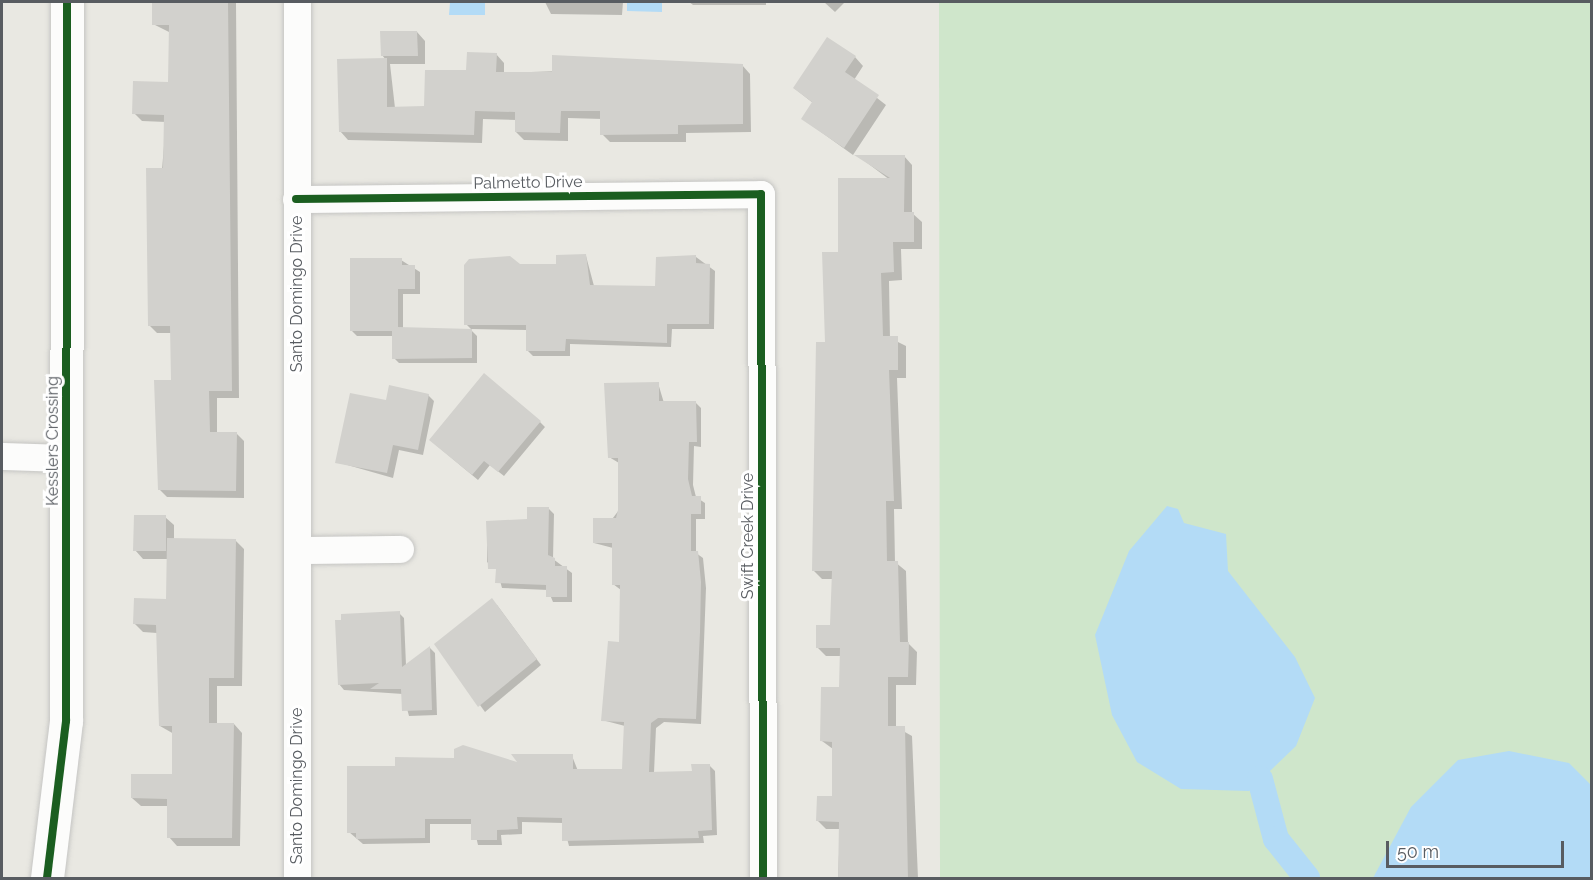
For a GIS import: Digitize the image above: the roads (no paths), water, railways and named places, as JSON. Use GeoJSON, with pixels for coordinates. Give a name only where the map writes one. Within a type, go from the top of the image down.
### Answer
{"type":"FeatureCollection","features":[{"type":"Feature","properties":{"kind":"street","name":"Kesslers Crossing"},"geometry":{"type":"LineString","coordinates":[[47,879],[50,834],[66,722],[67,2]]}},
{"type":"Feature","properties":{"kind":"street","name":"Santo Domingo Drive"},"geometry":{"type":"LineString","coordinates":[[297,2],[297,879]]}},
{"type":"Feature","properties":{"kind":"street","name":"Palmetto Drive"},"geometry":{"type":"LineString","coordinates":[[296,199],[761,194]]}},
{"type":"Feature","properties":{"kind":"street","name":"Swift Creek Drive"},"geometry":{"type":"LineString","coordinates":[[761,194],[763,879]]}},
{"type":"Feature","properties":{"kind":"street"},"geometry":{"type":"LineString","coordinates":[[2,456],[66,458]]}},
{"type":"Feature","properties":{"kind":"street"},"geometry":{"type":"LineString","coordinates":[[298,550],[400,549]]}},
{"type":"Feature","properties":{"kind":"street","name":"Kesslers Crossing"},"geometry":{"type":"LineString","coordinates":[[30,879],[50,834]]}},
{"type":"Feature","properties":{"kind":"water"},"geometry":{"type":"Polygon","coordinates":[[[450,2],[485,2],[485,15],[449,15],[450,2]]]}},
{"type":"Feature","properties":{"kind":"water"},"geometry":{"type":"Polygon","coordinates":[[[627,2],[662,2],[662,12],[627,11],[627,2]]]}},
{"type":"Feature","properties":{"kind":"water"},"geometry":{"type":"Polygon","coordinates":[[[1167,506],[1178,509],[1184,523],[1226,534],[1228,571],[1295,657],[1315,698],[1296,746],[1249,791],[1181,789],[1137,762],[1112,715],[1095,635],[1129,551],[1167,506]]]}},
{"type":"Feature","properties":{"kind":"water"},"geometry":{"type":"Polygon","coordinates":[[[1509,751],[1569,763],[1591,785],[1591,878],[1373,878],[1411,807],[1458,760],[1509,751]]]}},
{"type":"Feature","properties":{"kind":"waterway"},"geometry":{"type":"LineString","coordinates":[[1260,779],[1276,839],[1307,878]]}}]}
